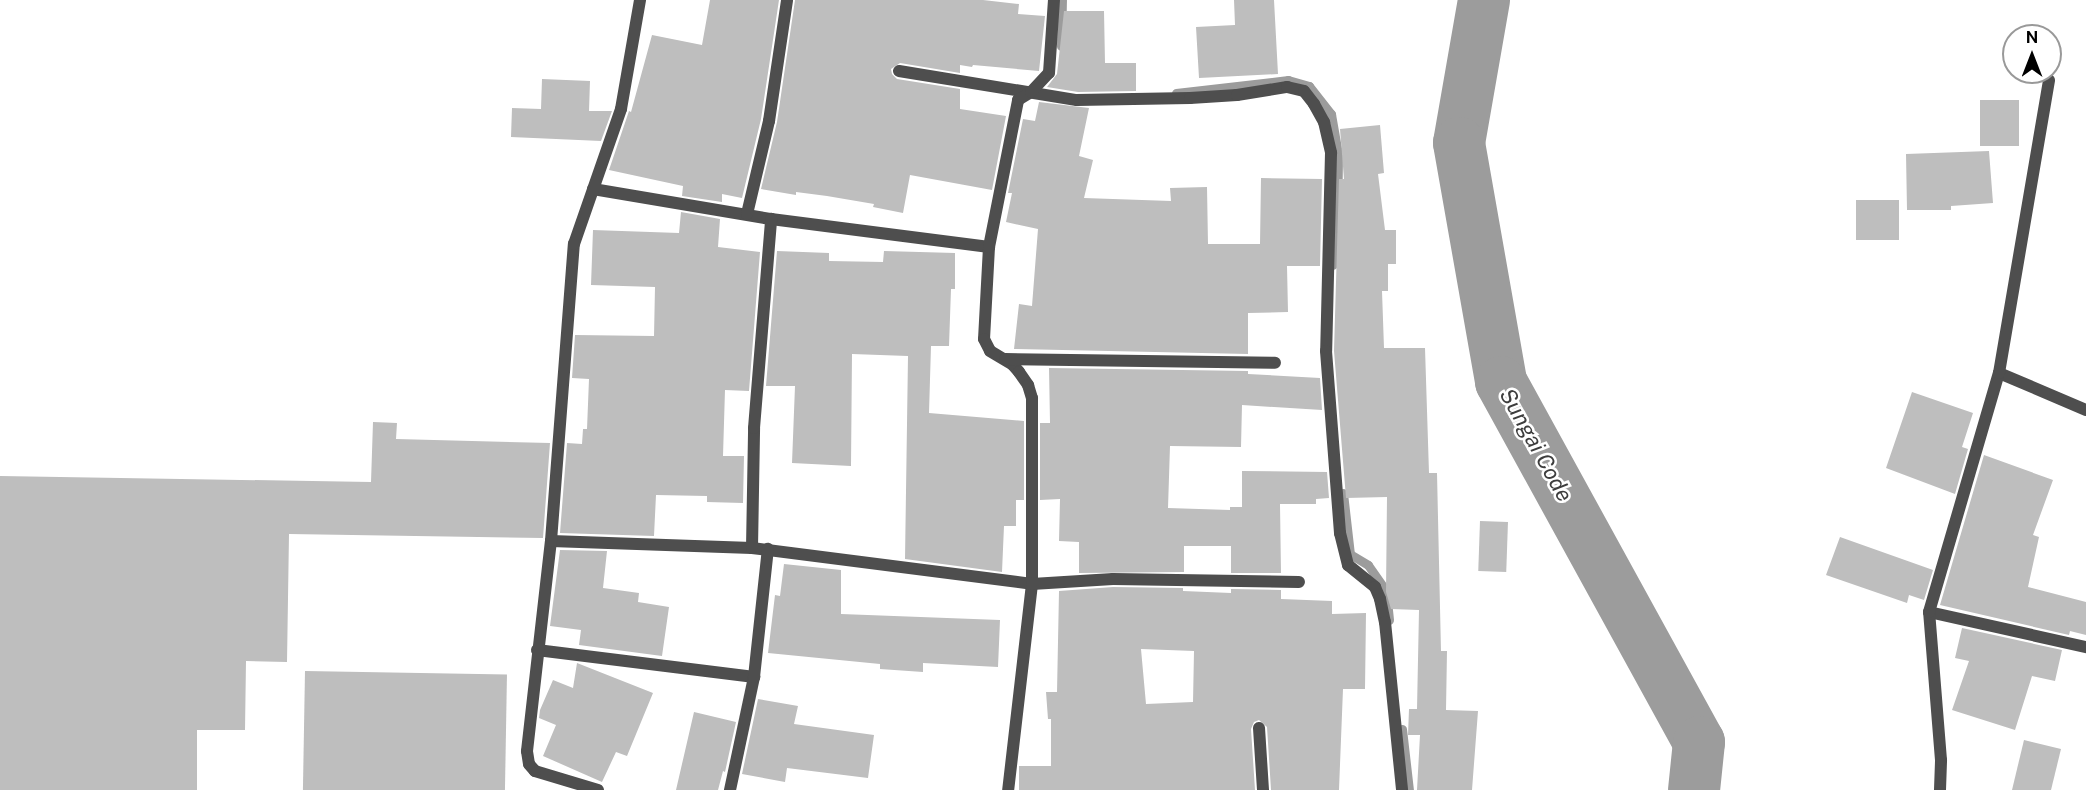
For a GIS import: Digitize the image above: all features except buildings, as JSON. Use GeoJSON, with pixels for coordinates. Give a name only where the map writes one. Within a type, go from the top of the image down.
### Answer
{"type":"FeatureCollection","features":[{"type":"Feature","properties":{"kind":"street"},"geometry":{"type":"LineString","coordinates":[[598,790],[535,771],[529,764],[526,751],[551,541],[574,244],[621,109],[640,0]]}},
{"type":"Feature","properties":{"kind":"street"},"geometry":{"type":"LineString","coordinates":[[747,214],[769,121],[787,0]]}},
{"type":"Feature","properties":{"kind":"street"},"geometry":{"type":"LineString","coordinates":[[1008,790],[1032,584],[1032,398],[1019,372],[1005,359],[990,351],[984,339],[989,247],[1018,100],[1031,92],[1049,73],[1054,0]]}},
{"type":"Feature","properties":{"kind":"street"},"geometry":{"type":"LineString","coordinates":[[899,71],[1077,100],[1237,95],[1287,87],[1304,91],[1324,122],[1331,153],[1326,351],[1340,533],[1348,565],[1375,587],[1380,599],[1385,622],[1402,790]]}},
{"type":"Feature","properties":{"kind":"street"},"geometry":{"type":"LineString","coordinates":[[1940,790],[1941,760],[1929,612],[1999,373],[2048,84]]}},
{"type":"Feature","properties":{"kind":"street"},"geometry":{"type":"LineString","coordinates":[[593,189],[771,219],[989,247]]}},
{"type":"Feature","properties":{"kind":"street"},"geometry":{"type":"LineString","coordinates":[[752,548],[754,428],[771,219]]}},
{"type":"Feature","properties":{"kind":"street"},"geometry":{"type":"LineString","coordinates":[[1005,359],[1275,363]]}},
{"type":"Feature","properties":{"kind":"street"},"geometry":{"type":"LineString","coordinates":[[1999,373],[2086,410]]}},
{"type":"Feature","properties":{"kind":"street"},"geometry":{"type":"LineString","coordinates":[[551,541],[768,549],[1032,584],[1113,579],[1299,582]]}},
{"type":"Feature","properties":{"kind":"street"},"geometry":{"type":"LineString","coordinates":[[730,790],[754,677],[768,549]]}},
{"type":"Feature","properties":{"kind":"street"},"geometry":{"type":"LineString","coordinates":[[1929,612],[2086,647]]}},
{"type":"Feature","properties":{"kind":"street"},"geometry":{"type":"LineString","coordinates":[[537,650],[754,677]]}},
{"type":"Feature","properties":{"kind":"street"},"geometry":{"type":"LineString","coordinates":[[1259,728],[1263,790]]}},
{"type":"Feature","properties":{"kind":"waterway"},"geometry":{"type":"LineString","coordinates":[[1061,46],[1062,0]]}},
{"type":"Feature","properties":{"kind":"waterway","name":"Sungai Code"},"geometry":{"type":"LineString","coordinates":[[1484,0],[1459,143],[1501,382],[1699,742],[1694,790]]}},
{"type":"Feature","properties":{"kind":"waterway"},"geometry":{"type":"LineString","coordinates":[[1176,93],[1288,80],[1309,86],[1331,114],[1338,154],[1337,236],[1333,265]]}},
{"type":"Feature","properties":{"kind":"waterway"},"geometry":{"type":"LineString","coordinates":[[1343,493],[1350,554],[1368,565],[1386,591],[1389,620]]}},
{"type":"Feature","properties":{"kind":"waterway"},"geometry":{"type":"LineString","coordinates":[[1402,729],[1409,790]]}}]}
